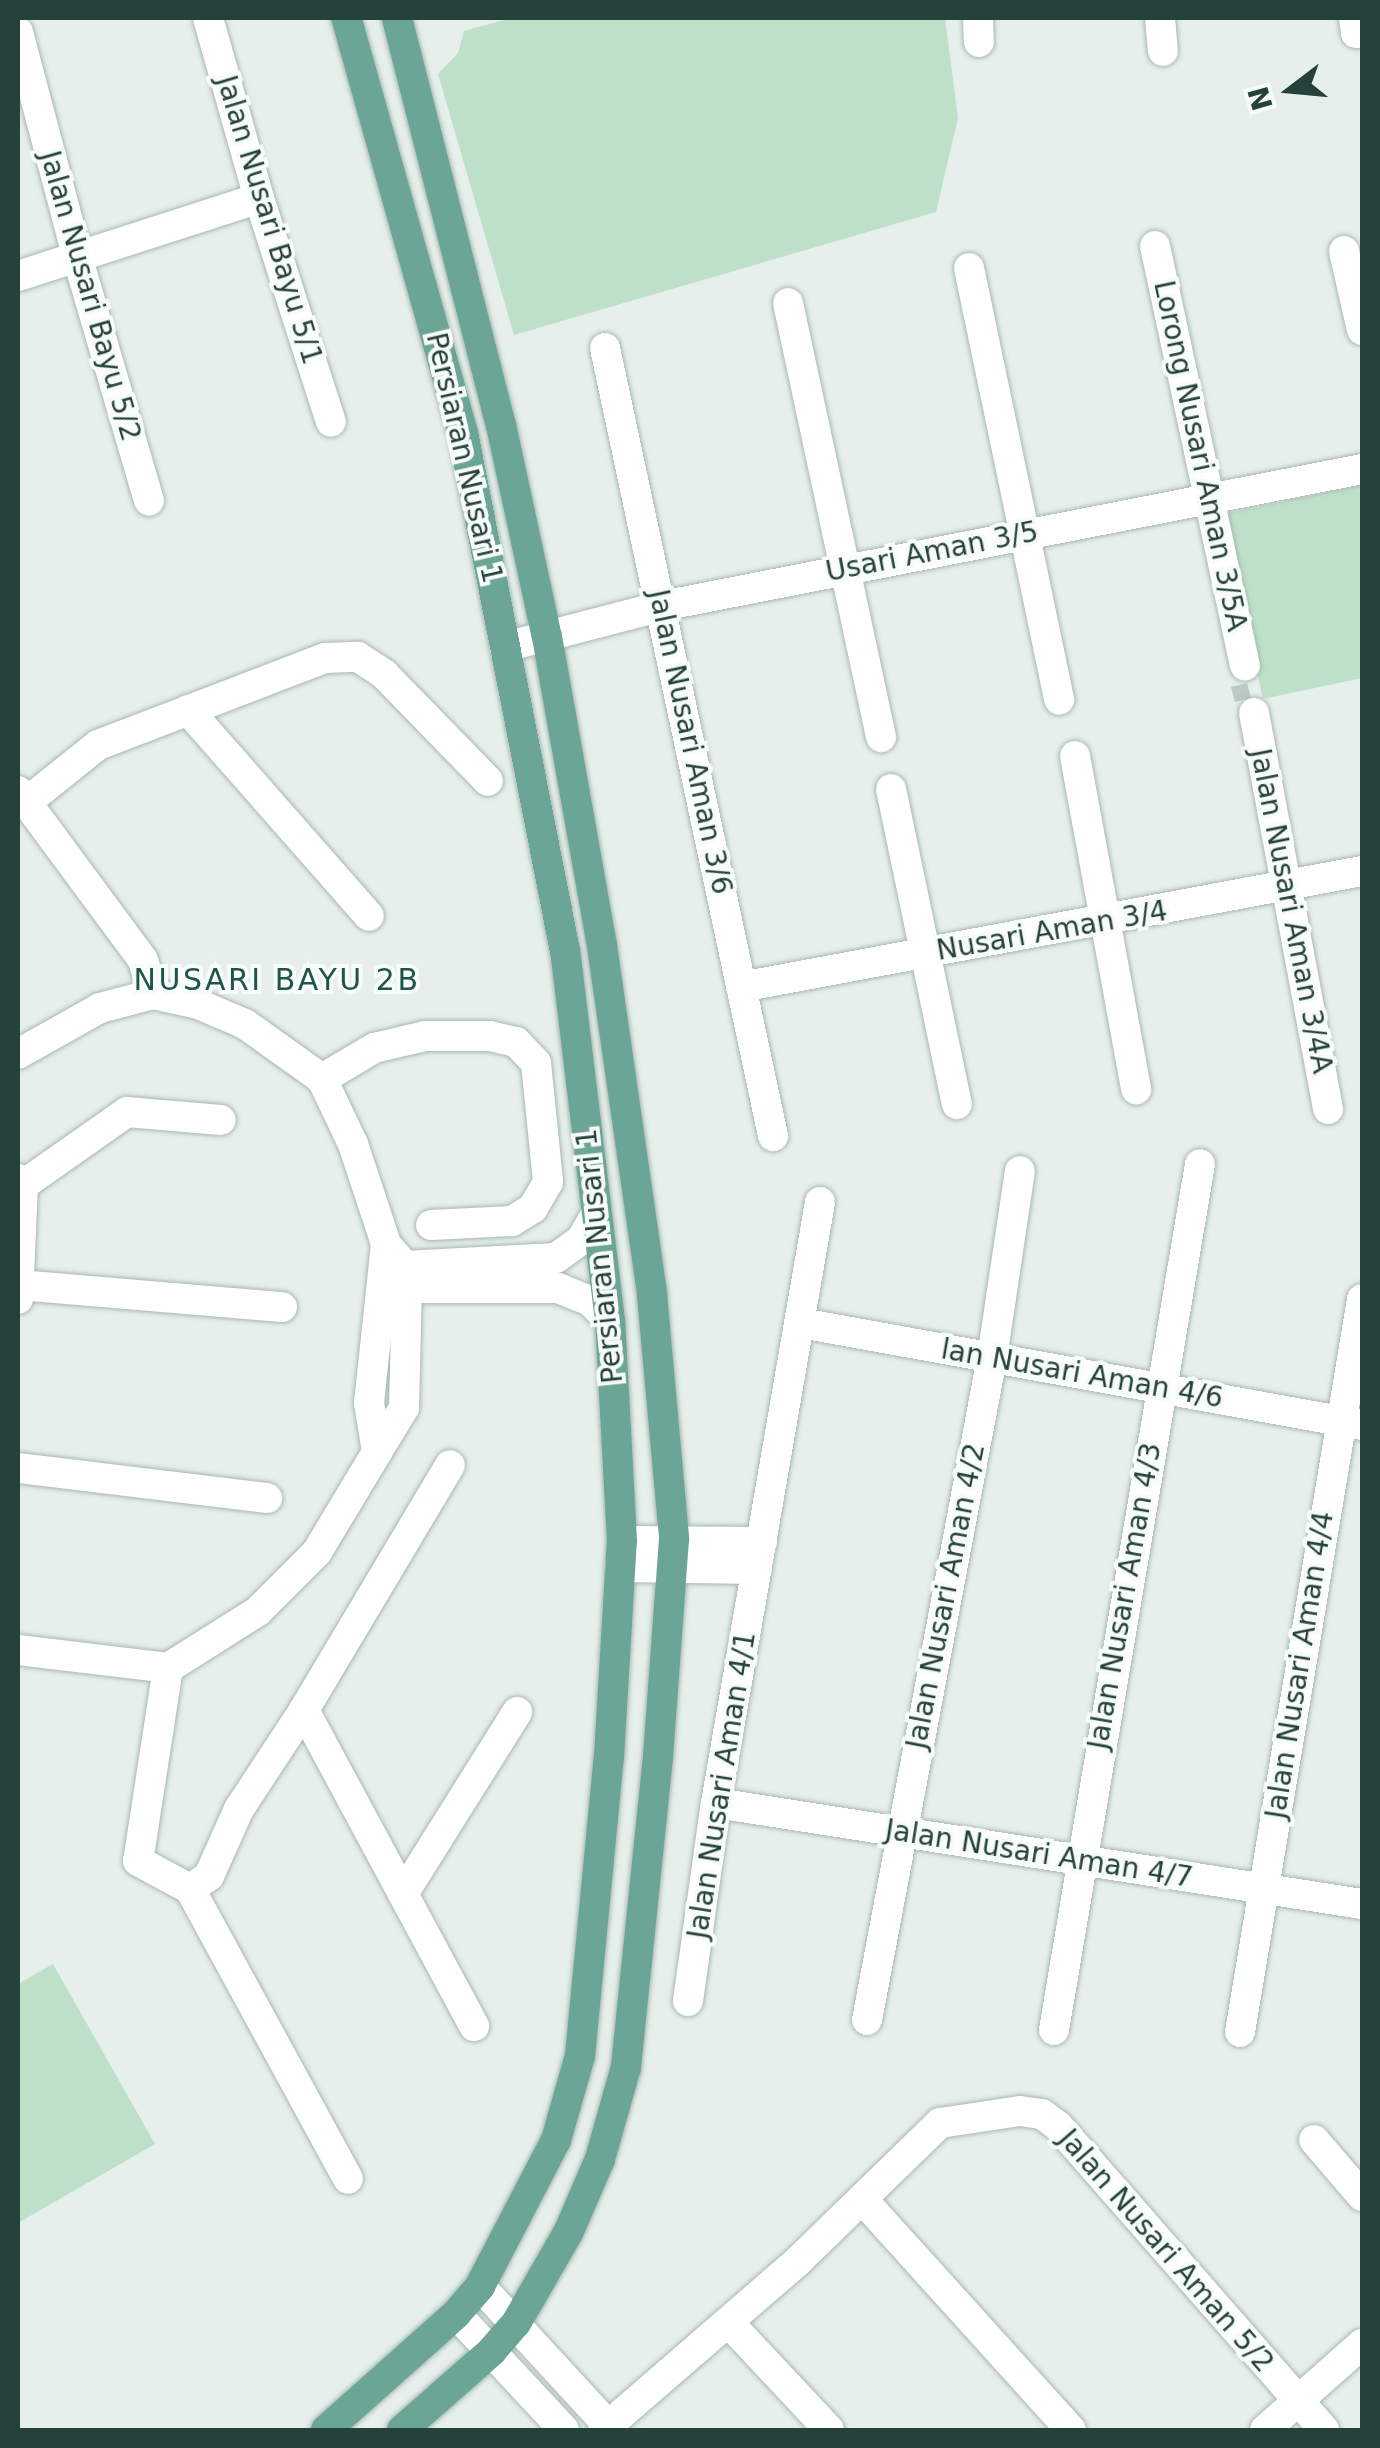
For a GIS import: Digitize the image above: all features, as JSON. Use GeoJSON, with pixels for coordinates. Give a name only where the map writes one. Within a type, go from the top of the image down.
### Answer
{"type":"FeatureCollection","features":[{"type":"Feature","properties":{"kind":"main road","name":"Persiaran Nusari 1"},"geometry":{"type":"LineString","coordinates":[[326,2430],[456,2314],[480,2286],[556,2140],[580,2056],[610,1757],[621,1554],[610,1322],[565,951],[463,433],[346,18]]}},
{"type":"Feature","properties":{"kind":"main road","name":"Persiaran Nusari 1"},"geometry":{"type":"LineString","coordinates":[[396,18],[501,425],[547,637],[602,946],[652,1295],[673,1553],[626,2067],[600,2160],[569,2231],[516,2323],[492,2351],[402,2430]]}},
{"type":"Feature","properties":{"kind":"street","name":"Jalan Nusari Bayu 5/1"},"geometry":{"type":"LineString","coordinates":[[208,18],[259,198],[331,422]]}},
{"type":"Feature","properties":{"kind":"street"},"geometry":{"type":"LineString","coordinates":[[1160,18],[1163,51]]}},
{"type":"Feature","properties":{"kind":"street","name":"Jalan Nusari Bayu 5/2"},"geometry":{"type":"LineString","coordinates":[[18,32],[76,256],[149,502]]}},
{"type":"Feature","properties":{"kind":"street"},"geometry":{"type":"LineString","coordinates":[[18,276],[259,198]]}},
{"type":"Feature","properties":{"kind":"street","name":"Lorong Nusari Aman 3/5A"},"geometry":{"type":"LineString","coordinates":[[1155,246],[1245,665]]}},
{"type":"Feature","properties":{"kind":"street"},"geometry":{"type":"LineString","coordinates":[[1344,252],[1362,330]]}},
{"type":"Feature","properties":{"kind":"street"},"geometry":{"type":"LineString","coordinates":[[969,268],[1059,700]]}},
{"type":"Feature","properties":{"kind":"street"},"geometry":{"type":"LineString","coordinates":[[788,303],[880,737]]}},
{"type":"Feature","properties":{"kind":"street","name":"Jalan Nusari Aman 3/6"},"geometry":{"type":"LineString","coordinates":[[606,348],[773,1136]]}},
{"type":"Feature","properties":{"kind":"street","name":"Usari Aman 3/5"},"geometry":{"type":"LineString","coordinates":[[505,647],[662,606],[1362,469]]}},
{"type":"Feature","properties":{"kind":"street"},"geometry":{"type":"LineString","coordinates":[[153,994],[143,960],[23,796],[98,745],[326,658],[358,657],[384,674],[488,781]]}},
{"type":"Feature","properties":{"kind":"street"},"geometry":{"type":"LineString","coordinates":[[188,710],[369,916]]}},
{"type":"Feature","properties":{"kind":"street","name":"Jalan Nusari Aman 3/4A"},"geometry":{"type":"LineString","coordinates":[[1254,713],[1328,1109]]}},
{"type":"Feature","properties":{"kind":"street"},"geometry":{"type":"LineString","coordinates":[[1074,756],[1136,1089]]}},
{"type":"Feature","properties":{"kind":"street"},"geometry":{"type":"LineString","coordinates":[[891,790],[957,1104]]}},
{"type":"Feature","properties":{"kind":"street","name":"Nusari Aman 3/4"},"geometry":{"type":"LineString","coordinates":[[741,987],[1289,888],[1362,871]]}},
{"type":"Feature","properties":{"kind":"street"},"geometry":{"type":"LineString","coordinates":[[18,1054],[100,1008],[153,994],[198,1004],[245,1024],[322,1078],[353,1144],[393,1271],[404,1408],[305,1564],[258,1611],[168,1668],[18,1650]]}},
{"type":"Feature","properties":{"kind":"street"},"geometry":{"type":"LineString","coordinates":[[322,1078],[374,1048],[424,1036],[490,1036],[516,1042],[536,1063],[548,1182],[533,1208],[512,1221],[431,1225]]}},
{"type":"Feature","properties":{"kind":"street"},"geometry":{"type":"LineString","coordinates":[[221,1120],[127,1112],[20,1182],[18,1291],[282,1307]]}},
{"type":"Feature","properties":{"kind":"street","name":"Jalan Nusari Aman 4/3"},"geometry":{"type":"LineString","coordinates":[[1054,2030],[1200,1164]]}},
{"type":"Feature","properties":{"kind":"street","name":"Jalan Nusari Aman 4/2"},"geometry":{"type":"LineString","coordinates":[[868,2020],[992,1358],[1020,1171]]}},
{"type":"Feature","properties":{"kind":"street","name":"Jalan Nusari Aman 4/1"},"geometry":{"type":"LineString","coordinates":[[688,2001],[716,1803],[820,1202]]}},
{"type":"Feature","properties":{"kind":"street"},"geometry":{"type":"LineString","coordinates":[[393,1271],[556,1258],[582,1240],[597,1212]]}},
{"type":"Feature","properties":{"kind":"street"},"geometry":{"type":"LineString","coordinates":[[393,1271],[558,1288],[590,1301],[610,1322]]}},
{"type":"Feature","properties":{"kind":"street","name":"Jalan Nusari Aman 4/4"},"geometry":{"type":"LineString","coordinates":[[1240,2032],[1263,1889],[1352,1423],[1362,1299]]}},
{"type":"Feature","properties":{"kind":"street","name":"lan Nusari Aman 4/6"},"geometry":{"type":"LineString","coordinates":[[801,1323],[1352,1423]]}},
{"type":"Feature","properties":{"kind":"street"},"geometry":{"type":"LineString","coordinates":[[190,1889],[208,1876],[238,1809],[304,1710],[450,1465]]}},
{"type":"Feature","properties":{"kind":"street"},"geometry":{"type":"LineString","coordinates":[[18,1468],[267,1498]]}},
{"type":"Feature","properties":{"kind":"street"},"geometry":{"type":"LineString","coordinates":[[621,1554],[760,1556]]}},
{"type":"Feature","properties":{"kind":"street"},"geometry":{"type":"LineString","coordinates":[[168,1668],[138,1861],[190,1889],[348,2179]]}},
{"type":"Feature","properties":{"kind":"street"},"geometry":{"type":"LineString","coordinates":[[304,1710],[474,2026]]}},
{"type":"Feature","properties":{"kind":"street"},"geometry":{"type":"LineString","coordinates":[[403,1894],[517,1712]]}},
{"type":"Feature","properties":{"kind":"street","name":"Jalan Nusari Aman 4/7"},"geometry":{"type":"LineString","coordinates":[[716,1803],[1362,1904]]}},
{"type":"Feature","properties":{"kind":"street","name":"Jalan Nusari Aman 5/2"},"geometry":{"type":"LineString","coordinates":[[863,2200],[932,2130],[956,2118],[1020,2111],[1042,2114],[1058,2126],[1324,2430]]}},
{"type":"Feature","properties":{"kind":"street"},"geometry":{"type":"LineString","coordinates":[[1314,2140],[1362,2196]]}},
{"type":"Feature","properties":{"kind":"street"},"geometry":{"type":"LineString","coordinates":[[480,2286],[606,2428],[730,2323],[863,2200],[1071,2430]]}},
{"type":"Feature","properties":{"kind":"street"},"geometry":{"type":"LineString","coordinates":[[456,2314],[564,2430]]}},
{"type":"Feature","properties":{"kind":"street"},"geometry":{"type":"LineString","coordinates":[[730,2323],[829,2430]]}},
{"type":"Feature","properties":{"kind":"street"},"geometry":{"type":"LineString","coordinates":[[1265,2430],[1362,2344]]}},
{"type":"Feature","properties":{"kind":"green space"},"geometry":{"type":"Polygon","coordinates":[[[511,18],[945,18],[958,118],[936,212],[514,335],[438,74],[458,53],[464,31],[511,18]]]}},
{"type":"Feature","properties":{"kind":"green space"},"geometry":{"type":"Polygon","coordinates":[[[1362,485],[1362,678],[1263,699],[1224,514],[1362,485]]]}},
{"type":"Feature","properties":{"kind":"green space"},"geometry":{"type":"Polygon","coordinates":[[[53,1964],[155,2144],[18,2223],[18,1984],[53,1964]]]}},
{"type":"Feature","properties":{"kind":"building"},"geometry":{"type":"Polygon","coordinates":[[[1247,683],[1251,698],[1235,702],[1231,687],[1247,683]]]}},
{"type":"Feature","properties":{"kind":"district","name":"NUSARI BAYU 2B"},"geometry":{"type":"Point","coordinates":[277,980]}}]}
